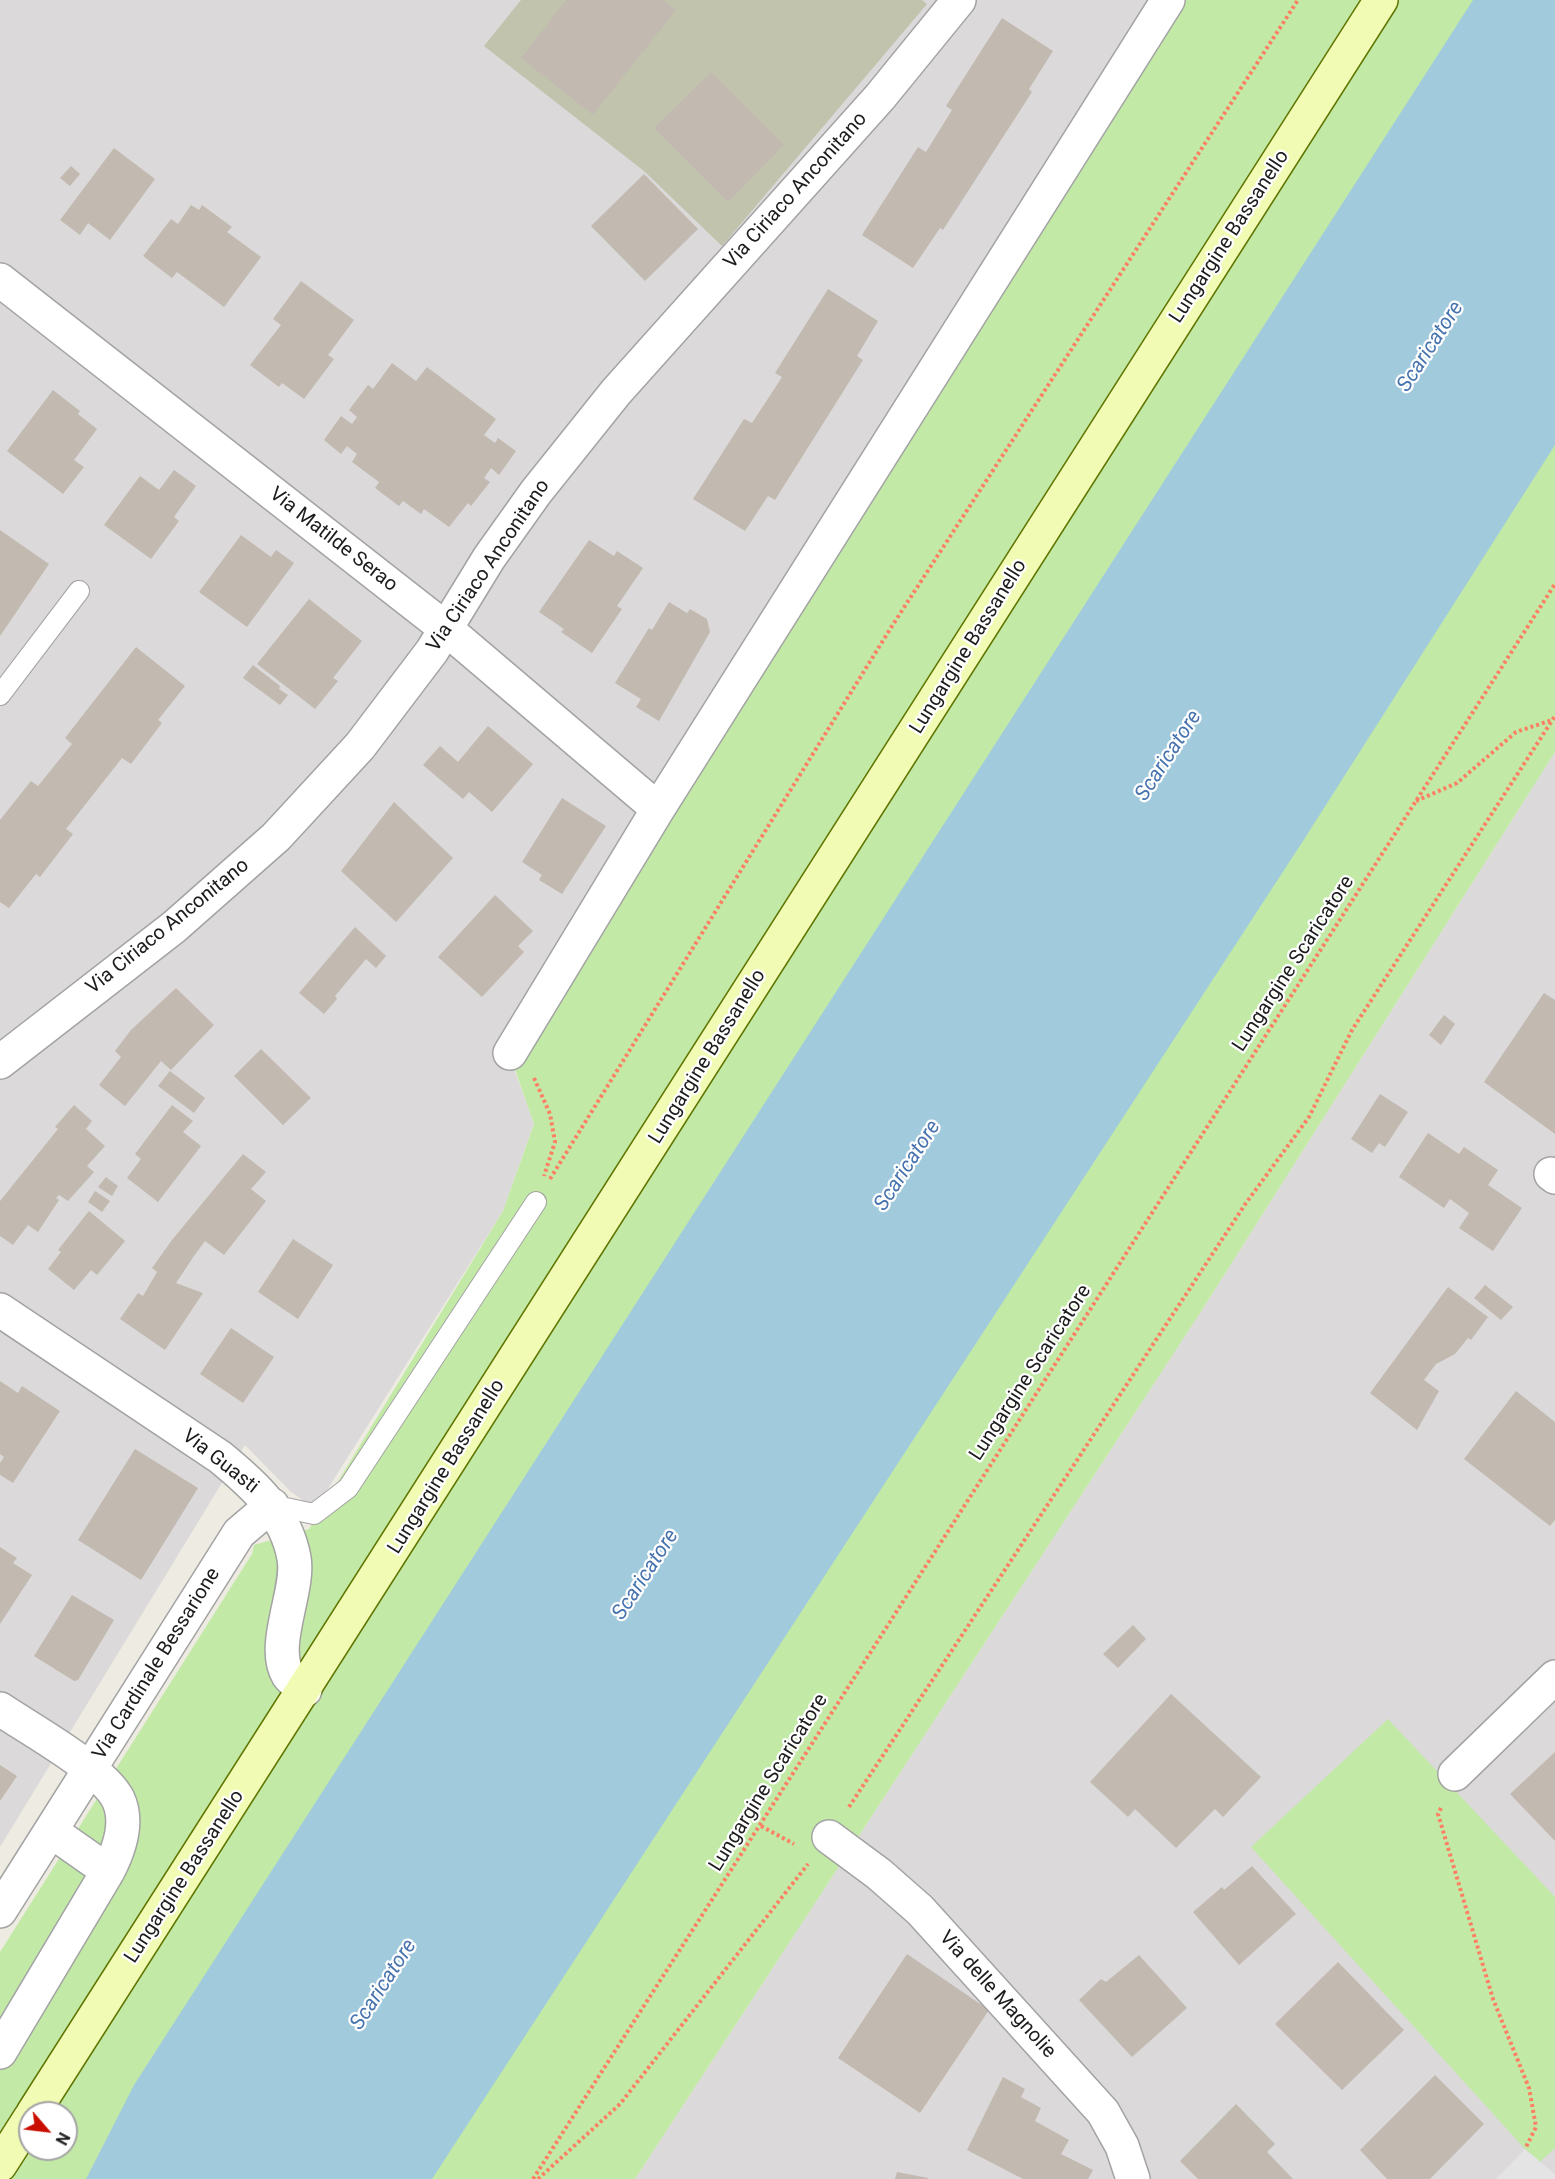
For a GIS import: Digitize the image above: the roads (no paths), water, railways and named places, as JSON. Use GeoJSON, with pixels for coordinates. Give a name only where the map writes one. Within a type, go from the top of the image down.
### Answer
{"type":"FeatureCollection","features":[{"type":"Feature","properties":{"kind":"street","name":"Via Ciriaco Anconitano"},"geometry":{"type":"LineString","coordinates":[[2,1056],[174,927],[276,837],[360,746],[432,651],[489,558],[536,492],[616,392],[880,97],[959,0]]}},
{"type":"Feature","properties":{"kind":"street"},"geometry":{"type":"LineString","coordinates":[[510,1053],[657,809],[1168,0]]}},
{"type":"Feature","properties":{"kind":"street","name":"Lungargine Bassanello"},"geometry":{"type":"LineString","coordinates":[[41,2101],[1381,0]]}},
{"type":"Feature","properties":{"kind":"street","name":"Via Matilde Serao"},"geometry":{"type":"LineString","coordinates":[[0,280],[446,627],[657,809]]}},
{"type":"Feature","properties":{"kind":"street","name":"Via Guasti"},"geometry":{"type":"LineString","coordinates":[[0,1310],[220,1457],[246,1478],[272,1505],[295,1559],[282,1649],[288,1675],[305,1690]]}},
{"type":"Feature","properties":{"kind":"street","name":"Via Cardinale Bessarione"},"geometry":{"type":"LineString","coordinates":[[0,1911],[239,1533],[272,1505]]}},
{"type":"Feature","properties":{"kind":"street"},"geometry":{"type":"LineString","coordinates":[[1455,1774],[1555,1677]]}},
{"type":"Feature","properties":{"kind":"street"},"geometry":{"type":"LineString","coordinates":[[0,1709],[90,1770],[118,1799],[123,1824],[117,1851],[108,1871],[0,2052]]}},
{"type":"Feature","properties":{"kind":"street"},"geometry":{"type":"LineString","coordinates":[[51,1831],[108,1871]]}},
{"type":"Feature","properties":{"kind":"street","name":"Via delle Magnolie"},"geometry":{"type":"LineString","coordinates":[[822,1846],[879,1874],[920,1910],[1103,2112],[1122,2146],[1134,2179]]}},
{"type":"Feature","properties":{"kind":"street"},"geometry":{"type":"LineString","coordinates":[[0,2165],[18,2137]]}},
{"type":"Feature","properties":{"kind":"lane"},"geometry":{"type":"LineString","coordinates":[[0,695],[79,591]]}},
{"type":"Feature","properties":{"kind":"lane"},"geometry":{"type":"LineString","coordinates":[[272,1505],[314,1514],[348,1488],[536,1202]]}},
{"type":"Feature","properties":{"kind":"water","name":"Scaricatore"},"geometry":{"type":"Polygon","coordinates":[[[1473,0],[1555,0],[1555,445],[1303,841],[432,2179],[86,2179],[134,2085],[1473,0]]]}}]}
